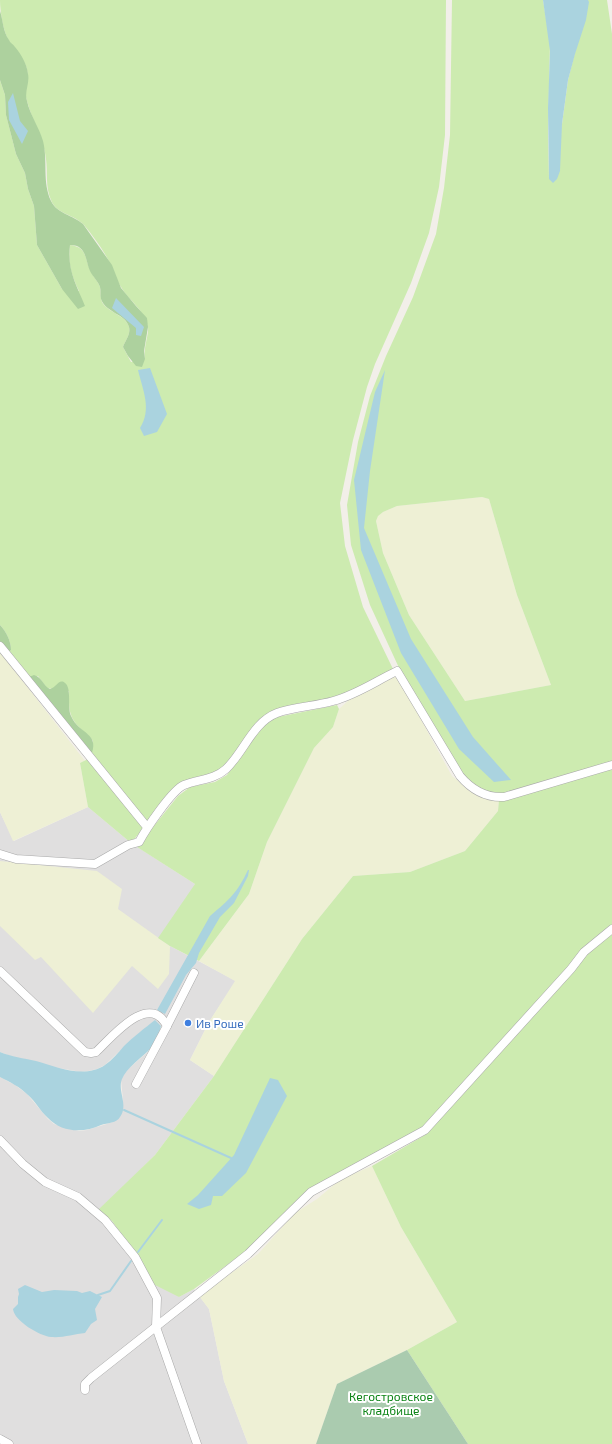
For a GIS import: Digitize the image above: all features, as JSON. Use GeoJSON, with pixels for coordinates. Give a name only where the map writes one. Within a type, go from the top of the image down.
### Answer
{"type":"FeatureCollection","features":[{"type":"Feature","properties":{"kind":"street"},"geometry":{"type":"LineString","coordinates":[[0,646],[147,827]]}},
{"type":"Feature","properties":{"kind":"street"},"geometry":{"type":"LineString","coordinates":[[0,854],[16,859],[95,864],[128,845],[139,842],[147,827],[175,792],[183,785],[208,779],[226,769],[265,719],[277,713],[333,702],[346,697],[396,671],[460,776],[465,783],[480,793],[488,796],[504,797],[612,765]]}},
{"type":"Feature","properties":{"kind":"street"},"geometry":{"type":"LineString","coordinates":[[85,1390],[85,1384],[91,1378],[248,1254],[311,1192],[424,1130],[571,969],[584,952],[612,929]]}},
{"type":"Feature","properties":{"kind":"street"},"geometry":{"type":"LineString","coordinates":[[0,971],[85,1052],[96,1052],[129,1021],[144,1013],[154,1013],[163,1019],[167,1026]]}},
{"type":"Feature","properties":{"kind":"street"},"geometry":{"type":"LineString","coordinates":[[136,1084],[194,973]]}},
{"type":"Feature","properties":{"kind":"street"},"geometry":{"type":"LineString","coordinates":[[0,1140],[23,1164],[45,1182],[78,1197],[105,1220],[135,1257],[157,1298],[156,1327],[197,1444]]}},
{"type":"Feature","properties":{"kind":"street"},"geometry":{"type":"LineString","coordinates":[[0,1439],[9,1444]]}},
{"type":"Feature","properties":{"kind":"shaded area"},"geometry":{"type":"Polygon","coordinates":[[[88,807],[131,843],[195,884],[170,946],[236,981],[209,1022],[190,1060],[214,1076],[155,1155],[99,1210],[112,1221],[138,1257],[179,1297],[194,1289],[209,1309],[224,1381],[248,1444],[0,1444],[0,1077],[15,1085],[27,1094],[54,1124],[79,1131],[113,1122],[123,1100],[121,1080],[125,1072],[152,1048],[161,1026],[155,1021],[133,1038],[105,1065],[89,1071],[81,1072],[53,1067],[0,1052],[0,812],[14,841],[88,807]]]}},
{"type":"Feature","properties":{"kind":"green space"},"geometry":{"type":"Polygon","coordinates":[[[0,0],[446,0],[445,135],[439,187],[429,233],[411,283],[375,364],[367,387],[353,440],[340,503],[345,546],[363,607],[393,669],[346,695],[271,713],[225,770],[181,783],[131,843],[88,807],[80,763],[90,758],[93,741],[77,725],[72,717],[69,708],[69,691],[47,688],[38,676],[26,678],[7,654],[11,650],[10,643],[6,633],[0,625],[0,80],[5,95],[6,115],[16,154],[25,173],[28,189],[34,206],[37,245],[62,289],[79,291],[72,274],[69,258],[70,245],[76,246],[85,254],[89,267],[100,287],[102,302],[108,309],[121,317],[129,327],[128,337],[123,347],[131,362],[145,359],[148,327],[144,316],[124,292],[102,249],[91,234],[80,221],[57,209],[51,200],[47,185],[47,164],[45,151],[26,97],[28,76],[26,66],[11,44],[5,32],[2,21],[0,0]]]}},
{"type":"Feature","properties":{"kind":"green space"},"geometry":{"type":"Polygon","coordinates":[[[452,0],[543,0],[550,43],[548,131],[549,179],[562,124],[568,80],[588,0],[607,0],[612,34],[612,763],[499,795],[481,789],[461,774],[400,670],[370,605],[351,545],[347,505],[358,442],[370,396],[386,356],[413,297],[436,234],[444,188],[450,135],[452,0]],[[482,497],[397,506],[383,512],[378,516],[376,521],[383,553],[409,615],[465,701],[551,685],[517,595],[489,499],[482,497]]]}},
{"type":"Feature","properties":{"kind":"green space"},"geometry":{"type":"Polygon","coordinates":[[[0,11],[7,37],[21,56],[27,70],[28,81],[26,98],[43,141],[48,194],[57,209],[83,224],[112,265],[121,288],[147,318],[148,327],[144,351],[145,359],[142,367],[136,366],[123,347],[129,335],[129,327],[124,319],[104,304],[101,299],[100,287],[90,271],[82,250],[76,246],[70,245],[69,254],[71,269],[85,306],[78,309],[62,289],[37,245],[34,206],[28,189],[25,173],[16,154],[6,115],[5,95],[0,80],[0,11]]]}},
{"type":"Feature","properties":{"kind":"green space"},"geometry":{"type":"Polygon","coordinates":[[[482,497],[489,499],[517,595],[551,685],[465,701],[409,615],[383,553],[376,521],[378,515],[397,506],[482,497]]]}},
{"type":"Feature","properties":{"kind":"green space"},"geometry":{"type":"Polygon","coordinates":[[[0,625],[6,633],[10,643],[11,650],[7,654],[0,644],[0,625]]]}},
{"type":"Feature","properties":{"kind":"green space"},"geometry":{"type":"Polygon","coordinates":[[[0,652],[85,761],[80,763],[88,807],[13,841],[0,812],[0,652]]]}},
{"type":"Feature","properties":{"kind":"green space"},"geometry":{"type":"Polygon","coordinates":[[[34,675],[37,676],[50,689],[59,682],[63,682],[67,685],[71,716],[79,727],[88,734],[93,743],[93,750],[90,758],[26,678],[34,675]]]}},
{"type":"Feature","properties":{"kind":"green space"},"geometry":{"type":"Polygon","coordinates":[[[390,676],[398,678],[452,776],[469,789],[499,800],[498,811],[465,851],[410,872],[353,876],[302,939],[214,1076],[190,1060],[209,1022],[235,981],[199,961],[249,894],[267,842],[314,748],[333,727],[339,709],[350,699],[390,676]]]}},
{"type":"Feature","properties":{"kind":"green space"},"geometry":{"type":"Polygon","coordinates":[[[337,705],[339,709],[333,727],[314,748],[267,842],[249,894],[199,961],[158,938],[195,884],[137,847],[178,796],[190,787],[215,782],[227,775],[261,728],[273,718],[337,705]]]}},
{"type":"Feature","properties":{"kind":"green space"},"geometry":{"type":"Polygon","coordinates":[[[612,768],[612,925],[606,932],[567,969],[423,1127],[307,1191],[246,1251],[194,1289],[179,1297],[151,1283],[138,1257],[112,1221],[98,1210],[155,1155],[214,1076],[302,939],[353,876],[410,872],[465,851],[498,811],[499,800],[612,768]]]}},
{"type":"Feature","properties":{"kind":"green space"},"geometry":{"type":"Polygon","coordinates":[[[0,861],[97,871],[122,889],[118,909],[170,946],[169,974],[158,989],[132,966],[93,1013],[41,957],[35,960],[0,926],[0,861]]]}},
{"type":"Feature","properties":{"kind":"green space"},"geometry":{"type":"Polygon","coordinates":[[[612,933],[612,1444],[468,1444],[407,1350],[457,1322],[401,1227],[372,1166],[425,1135],[586,954],[612,933]]]}},
{"type":"Feature","properties":{"kind":"green space"},"geometry":{"type":"Polygon","coordinates":[[[372,1166],[401,1227],[457,1322],[407,1350],[337,1384],[316,1444],[248,1444],[224,1381],[209,1309],[199,1296],[258,1254],[295,1213],[317,1199],[341,1179],[372,1166]]]}},
{"type":"Feature","properties":{"kind":"green space","name":"Кегостровское кладбище"},"geometry":{"type":"Polygon","coordinates":[[[407,1350],[468,1444],[316,1444],[337,1384],[407,1350]]]}},
{"type":"Feature","properties":{"kind":"water"},"geometry":{"type":"Polygon","coordinates":[[[543,0],[588,0],[589,2],[586,20],[568,80],[562,124],[560,171],[557,179],[553,183],[549,179],[548,108],[550,51],[543,0]]]}},
{"type":"Feature","properties":{"kind":"water"},"geometry":{"type":"Polygon","coordinates":[[[13,93],[20,121],[28,131],[22,144],[9,120],[8,102],[13,93]]]}},
{"type":"Feature","properties":{"kind":"water"},"geometry":{"type":"Polygon","coordinates":[[[116,298],[144,327],[141,336],[136,335],[136,328],[112,308],[116,298]]]}},
{"type":"Feature","properties":{"kind":"water"},"geometry":{"type":"Polygon","coordinates":[[[150,368],[167,414],[157,432],[144,436],[140,428],[144,421],[146,407],[138,370],[150,368]]]}},
{"type":"Feature","properties":{"kind":"water"},"geometry":{"type":"Polygon","coordinates":[[[385,370],[370,471],[364,528],[411,639],[473,737],[511,780],[494,782],[459,749],[401,653],[361,550],[354,480],[375,392],[385,370]]]}},
{"type":"Feature","properties":{"kind":"water"},"geometry":{"type":"Polygon","coordinates":[[[248,870],[248,876],[234,903],[220,917],[199,953],[196,963],[186,975],[165,1014],[157,1010],[210,916],[232,895],[248,870]]]}},
{"type":"Feature","properties":{"kind":"water"},"geometry":{"type":"Polygon","coordinates":[[[155,1020],[161,1026],[158,1038],[153,1046],[124,1075],[121,1084],[123,1108],[119,1119],[114,1122],[94,1128],[80,1130],[60,1127],[45,1115],[25,1092],[0,1077],[0,1052],[62,1069],[88,1071],[97,1069],[108,1063],[128,1043],[155,1020]]]}},
{"type":"Feature","properties":{"kind":"water"},"geometry":{"type":"Polygon","coordinates":[[[270,1078],[278,1080],[287,1096],[246,1173],[222,1196],[213,1196],[211,1205],[199,1209],[187,1204],[198,1195],[234,1155],[270,1078]]]}},
{"type":"Feature","properties":{"kind":"water"},"geometry":{"type":"Polygon","coordinates":[[[25,1285],[42,1292],[54,1290],[77,1291],[82,1293],[90,1291],[102,1297],[95,1309],[97,1320],[91,1324],[85,1333],[51,1337],[34,1331],[14,1314],[13,1309],[18,1304],[18,1289],[25,1285]]]}},
{"type":"Feature","properties":{"kind":"waterway"},"geometry":{"type":"LineString","coordinates":[[124,1110],[231,1158]]}},
{"type":"Feature","properties":{"kind":"waterway"},"geometry":{"type":"LineString","coordinates":[[138,1252],[162,1220]]}},
{"type":"Feature","properties":{"kind":"waterway"},"geometry":{"type":"LineString","coordinates":[[98,1295],[110,1291],[131,1261]]}},
{"type":"Feature","properties":{"kind":"place","name":"Ив Роше"},"geometry":{"type":"Point","coordinates":[188,1023]}}]}
